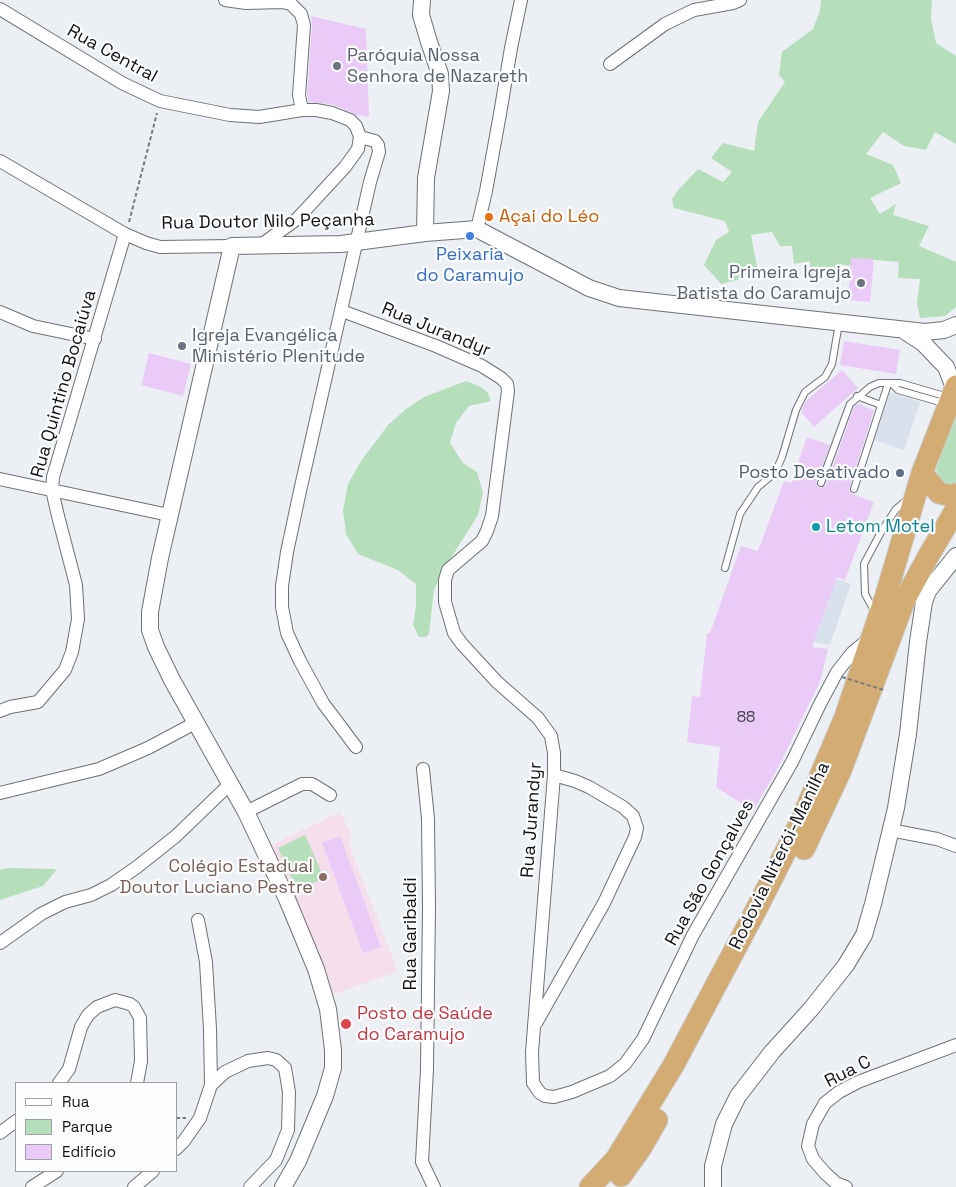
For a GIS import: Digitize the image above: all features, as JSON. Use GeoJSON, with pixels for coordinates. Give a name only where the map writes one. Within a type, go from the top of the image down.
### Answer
{"type":"FeatureCollection","features":[{"type":"Feature","properties":{"kind":"highway","name":"Rodovia Niterói-Manilha"},"geometry":{"type":"LineString","coordinates":[[590,1187],[616,1159],[673,1066],[800,823],[845,717],[880,615],[922,473],[953,394]]}},
{"type":"Feature","properties":{"kind":"highway"},"geometry":{"type":"LineString","coordinates":[[922,473],[939,493],[952,496],[956,494]]}},
{"type":"Feature","properties":{"kind":"highway","name":"Rodovia Niterói-Manilha"},"geometry":{"type":"LineString","coordinates":[[611,1187],[624,1172],[656,1122],[808,841],[845,761],[906,599],[956,509]]}},
{"type":"Feature","properties":{"kind":"highway"},"geometry":{"type":"LineString","coordinates":[[928,591],[929,555]]}},
{"type":"Feature","properties":{"kind":"street"},"geometry":{"type":"LineString","coordinates":[[225,0],[246,3],[282,2],[291,4],[301,14],[304,25],[299,94],[302,110]]}},
{"type":"Feature","properties":{"kind":"street"},"geometry":{"type":"LineString","coordinates":[[422,0],[422,15],[440,74],[441,91],[426,178],[425,233]]}},
{"type":"Feature","properties":{"kind":"street"},"geometry":{"type":"LineString","coordinates":[[521,0],[488,181],[477,229],[588,288],[619,298],[925,332],[944,330],[956,325]]}},
{"type":"Feature","properties":{"kind":"street"},"geometry":{"type":"LineString","coordinates":[[610,64],[665,24],[694,10],[740,0]]}},
{"type":"Feature","properties":{"kind":"street","name":"Rua Central"},"geometry":{"type":"LineString","coordinates":[[0,9],[122,83],[160,101],[230,115],[259,117],[302,110],[332,112],[350,120],[356,126],[360,137]]}},
{"type":"Feature","properties":{"kind":"street"},"geometry":{"type":"LineString","coordinates":[[261,245],[297,219],[316,200],[358,149],[360,137],[375,141],[379,152],[356,243],[287,552],[282,586],[282,607],[288,633],[300,661],[323,703],[356,747]]}},
{"type":"Feature","properties":{"kind":"street","name":"Rua Doutor Nilo Peçanha"},"geometry":{"type":"LineString","coordinates":[[0,161],[126,234],[160,247],[341,244],[425,233],[477,229]]}},
{"type":"Feature","properties":{"kind":"street","name":"Rua Quintino Bocaiúva"},"geometry":{"type":"LineString","coordinates":[[0,711],[10,707],[38,702],[65,670],[72,652],[78,619],[76,585],[52,490],[53,476],[126,234]]}},
{"type":"Feature","properties":{"kind":"street"},"geometry":{"type":"LineString","coordinates":[[232,246],[169,515],[150,612],[150,630],[172,680],[231,783],[287,898],[316,969],[328,1009],[333,1050],[333,1068],[325,1096],[298,1161],[283,1187]]}},
{"type":"Feature","properties":{"kind":"street","name":"Rua Jurandyr"},"geometry":{"type":"LineString","coordinates":[[342,311],[436,346],[482,366],[502,378],[507,384],[508,391],[490,524],[482,541],[448,570],[445,580],[445,602],[454,633],[496,682],[538,718],[550,736],[554,753],[554,775],[532,1061],[533,1083],[540,1093],[545,1096],[554,1097]]}},
{"type":"Feature","properties":{"kind":"street"},"geometry":{"type":"LineString","coordinates":[[0,312],[33,326],[95,339]]}},
{"type":"Feature","properties":{"kind":"street"},"geometry":{"type":"LineString","coordinates":[[900,328],[923,342],[935,353],[946,367],[953,394]]}},
{"type":"Feature","properties":{"kind":"street"},"geometry":{"type":"LineString","coordinates":[[0,479],[169,515]]}},
{"type":"Feature","properties":{"kind":"street"},"geometry":{"type":"LineString","coordinates":[[713,1187],[713,1166],[724,1124],[738,1096],[772,1052],[846,965],[864,935],[896,808],[908,734],[924,602],[928,591],[956,556]]}},
{"type":"Feature","properties":{"kind":"street","name":"Rua São Gonçalves"},"geometry":{"type":"LineString","coordinates":[[554,1097],[595,1084],[610,1076],[625,1064],[643,1039],[693,935],[792,762],[837,672],[852,653],[873,635]]}},
{"type":"Feature","properties":{"kind":"street"},"geometry":{"type":"LineString","coordinates":[[0,793],[99,769],[148,748],[195,723]]}},
{"type":"Feature","properties":{"kind":"street","name":"Rua Garibaldi"},"geometry":{"type":"LineString","coordinates":[[423,769],[428,819],[429,907],[427,1060],[422,1162],[434,1187]]}},
{"type":"Feature","properties":{"kind":"street"},"geometry":{"type":"LineString","coordinates":[[535,1025],[604,903],[638,828],[633,816],[622,807],[588,787],[554,775]]}},
{"type":"Feature","properties":{"kind":"street"},"geometry":{"type":"LineString","coordinates":[[0,943],[41,914],[65,902],[91,895],[111,885],[137,867],[176,836],[231,783]]}},
{"type":"Feature","properties":{"kind":"street"},"geometry":{"type":"LineString","coordinates":[[246,812],[302,784],[312,784],[330,795]]}},
{"type":"Feature","properties":{"kind":"street"},"geometry":{"type":"LineString","coordinates":[[890,830],[937,839],[956,846]]}},
{"type":"Feature","properties":{"kind":"street"},"geometry":{"type":"LineString","coordinates":[[178,1147],[200,1118],[211,1086],[206,962],[198,920]]}},
{"type":"Feature","properties":{"kind":"street"},"geometry":{"type":"LineString","coordinates":[[60,1082],[69,1070],[81,1027],[88,1015],[97,1006],[115,1000],[130,1004],[140,1018],[141,1061],[137,1082]]}},
{"type":"Feature","properties":{"kind":"street","name":"Rua C"},"geometry":{"type":"LineString","coordinates":[[846,1187],[836,1183],[824,1173],[813,1159],[808,1146],[813,1124],[825,1103],[839,1092],[858,1082],[956,1046]]}},
{"type":"Feature","properties":{"kind":"street"},"geometry":{"type":"LineString","coordinates":[[211,1086],[225,1072],[248,1061],[268,1058],[276,1060],[285,1068],[289,1092],[288,1130],[276,1160],[250,1187]]}},
{"type":"Feature","properties":{"kind":"street"},"geometry":{"type":"LineString","coordinates":[[0,1133],[15,1122]]}},
{"type":"Feature","properties":{"kind":"street"},"geometry":{"type":"LineString","coordinates":[[32,1187],[55,1172]]}},
{"type":"Feature","properties":{"kind":"street"},"geometry":{"type":"LineString","coordinates":[[134,1187],[152,1172]]}},
{"type":"Feature","properties":{"kind":"lane"},"geometry":{"type":"LineString","coordinates":[[725,568],[740,514],[758,487],[775,473],[782,458],[796,410],[805,392],[825,377],[832,364],[839,322]]}},
{"type":"Feature","properties":{"kind":"lane"},"geometry":{"type":"LineString","coordinates":[[821,483],[850,404],[874,384],[900,383],[953,394]]}},
{"type":"Feature","properties":{"kind":"lane"},"geometry":{"type":"LineString","coordinates":[[854,489],[881,405],[890,384]]}},
{"type":"Feature","properties":{"kind":"lane"},"geometry":{"type":"LineString","coordinates":[[858,396],[881,405]]}},
{"type":"Feature","properties":{"kind":"lane"},"geometry":{"type":"LineString","coordinates":[[880,615],[873,610],[865,594],[864,564],[896,509],[906,500],[916,496]]}},
{"type":"Feature","properties":{"kind":"path"},"geometry":{"type":"LineString","coordinates":[[126,234],[160,101]]}},
{"type":"Feature","properties":{"kind":"path"},"geometry":{"type":"LineString","coordinates":[[842,677],[884,690]]}},
{"type":"Feature","properties":{"kind":"shaded area"},"geometry":{"type":"Polygon","coordinates":[[[890,392],[920,402],[904,450],[874,440],[890,392]]]}},
{"type":"Feature","properties":{"kind":"shaded area"},"geometry":{"type":"Polygon","coordinates":[[[836,579],[851,584],[830,645],[814,642],[836,579]]]}},
{"type":"Feature","properties":{"kind":"shaded area","name":"Colégio Estadual Doutor Luciano Pestre"},"geometry":{"type":"Polygon","coordinates":[[[340,812],[351,833],[348,841],[398,972],[331,995],[272,845],[340,812]]]}},
{"type":"Feature","properties":{"kind":"green space"},"geometry":{"type":"Polygon","coordinates":[[[821,0],[932,0],[931,19],[936,43],[956,56],[956,144],[935,132],[926,150],[904,146],[883,132],[866,154],[893,165],[901,183],[870,198],[880,214],[896,204],[893,215],[929,226],[919,246],[956,262],[956,307],[945,316],[920,318],[917,303],[920,279],[898,278],[899,262],[852,258],[851,266],[839,264],[834,271],[810,275],[810,261],[794,264],[792,246],[780,246],[772,232],[751,235],[757,267],[737,280],[721,284],[704,265],[716,240],[729,232],[725,221],[674,208],[672,199],[698,169],[723,182],[732,172],[711,158],[723,143],[754,151],[758,122],[785,82],[779,75],[782,52],[813,29],[820,11],[821,0]]]}},
{"type":"Feature","properties":{"kind":"green space"},"geometry":{"type":"Polygon","coordinates":[[[466,381],[481,387],[488,393],[491,401],[469,406],[456,423],[450,443],[463,463],[477,472],[483,493],[478,515],[443,571],[434,590],[429,634],[426,637],[419,637],[413,625],[416,606],[416,584],[398,570],[358,554],[346,534],[343,510],[348,484],[361,461],[388,425],[406,409],[424,397],[466,381]]]}},
{"type":"Feature","properties":{"kind":"green space"},"geometry":{"type":"Polygon","coordinates":[[[956,412],[956,483],[948,484],[941,481],[936,470],[956,412]]]}},
{"type":"Feature","properties":{"kind":"green space"},"geometry":{"type":"Polygon","coordinates":[[[305,835],[324,878],[297,890],[278,848],[305,835]]]}},
{"type":"Feature","properties":{"kind":"green space"},"geometry":{"type":"Polygon","coordinates":[[[7,868],[57,869],[43,886],[0,900],[0,870],[7,868]]]}},
{"type":"Feature","properties":{"kind":"building","name":"Paróquia Nossa Senhora de Nazareth"},"geometry":{"type":"Polygon","coordinates":[[[311,16],[366,29],[369,117],[356,115],[334,105],[309,102],[307,94],[312,26],[311,16]]]}},
{"type":"Feature","properties":{"kind":"building","name":"Primeira Igreja Batista do Caramujo"},"geometry":{"type":"Polygon","coordinates":[[[851,258],[874,259],[870,302],[848,300],[851,258]]]}},
{"type":"Feature","properties":{"kind":"building"},"geometry":{"type":"Polygon","coordinates":[[[844,341],[900,350],[896,374],[840,365],[844,341]]]}},
{"type":"Feature","properties":{"kind":"building"},"geometry":{"type":"Polygon","coordinates":[[[149,353],[191,364],[183,396],[141,385],[149,353]]]}},
{"type":"Feature","properties":{"kind":"building"},"geometry":{"type":"Polygon","coordinates":[[[842,370],[858,388],[814,427],[801,412],[806,401],[842,370]]]}},
{"type":"Feature","properties":{"kind":"building"},"geometry":{"type":"Polygon","coordinates":[[[858,404],[874,410],[849,490],[850,493],[874,502],[845,580],[837,577],[812,647],[828,649],[820,682],[778,768],[753,811],[716,787],[720,747],[687,742],[692,696],[700,697],[707,633],[710,633],[741,546],[758,551],[784,481],[791,483],[807,437],[830,445],[816,482],[818,487],[822,488],[826,485],[854,407],[858,404]]]}},
{"type":"Feature","properties":{"kind":"building"},"geometry":{"type":"Polygon","coordinates":[[[340,836],[381,947],[363,953],[322,843],[340,836]]]}},
{"type":"Feature","properties":{"kind":"place","name":"Paróquia Nossa Senhora de Nazareth"},"geometry":{"type":"Point","coordinates":[337,66]}},
{"type":"Feature","properties":{"kind":"place","name":"Açai do Léo"},"geometry":{"type":"Point","coordinates":[489,217]}},
{"type":"Feature","properties":{"kind":"place","name":"Peixaria do Caramujo"},"geometry":{"type":"Point","coordinates":[470,236]}},
{"type":"Feature","properties":{"kind":"place","name":"Primeira Igreja Batista do Caramujo"},"geometry":{"type":"Point","coordinates":[861,283]}},
{"type":"Feature","properties":{"kind":"place","name":"Igreja Evangélica Ministério Plenitude"},"geometry":{"type":"Point","coordinates":[182,346]}},
{"type":"Feature","properties":{"kind":"place","name":"Posto Desativado"},"geometry":{"type":"Point","coordinates":[900,473]}},
{"type":"Feature","properties":{"kind":"place","name":"Letom Motel"},"geometry":{"type":"Point","coordinates":[816,527]}},
{"type":"Feature","properties":{"kind":"place","name":"Colégio Estadual Doutor Luciano Pestre"},"geometry":{"type":"Point","coordinates":[323,877]}},
{"type":"Feature","properties":{"kind":"place","name":"Posto de Saúde do Caramujo"},"geometry":{"type":"Point","coordinates":[346,1024]}}]}
